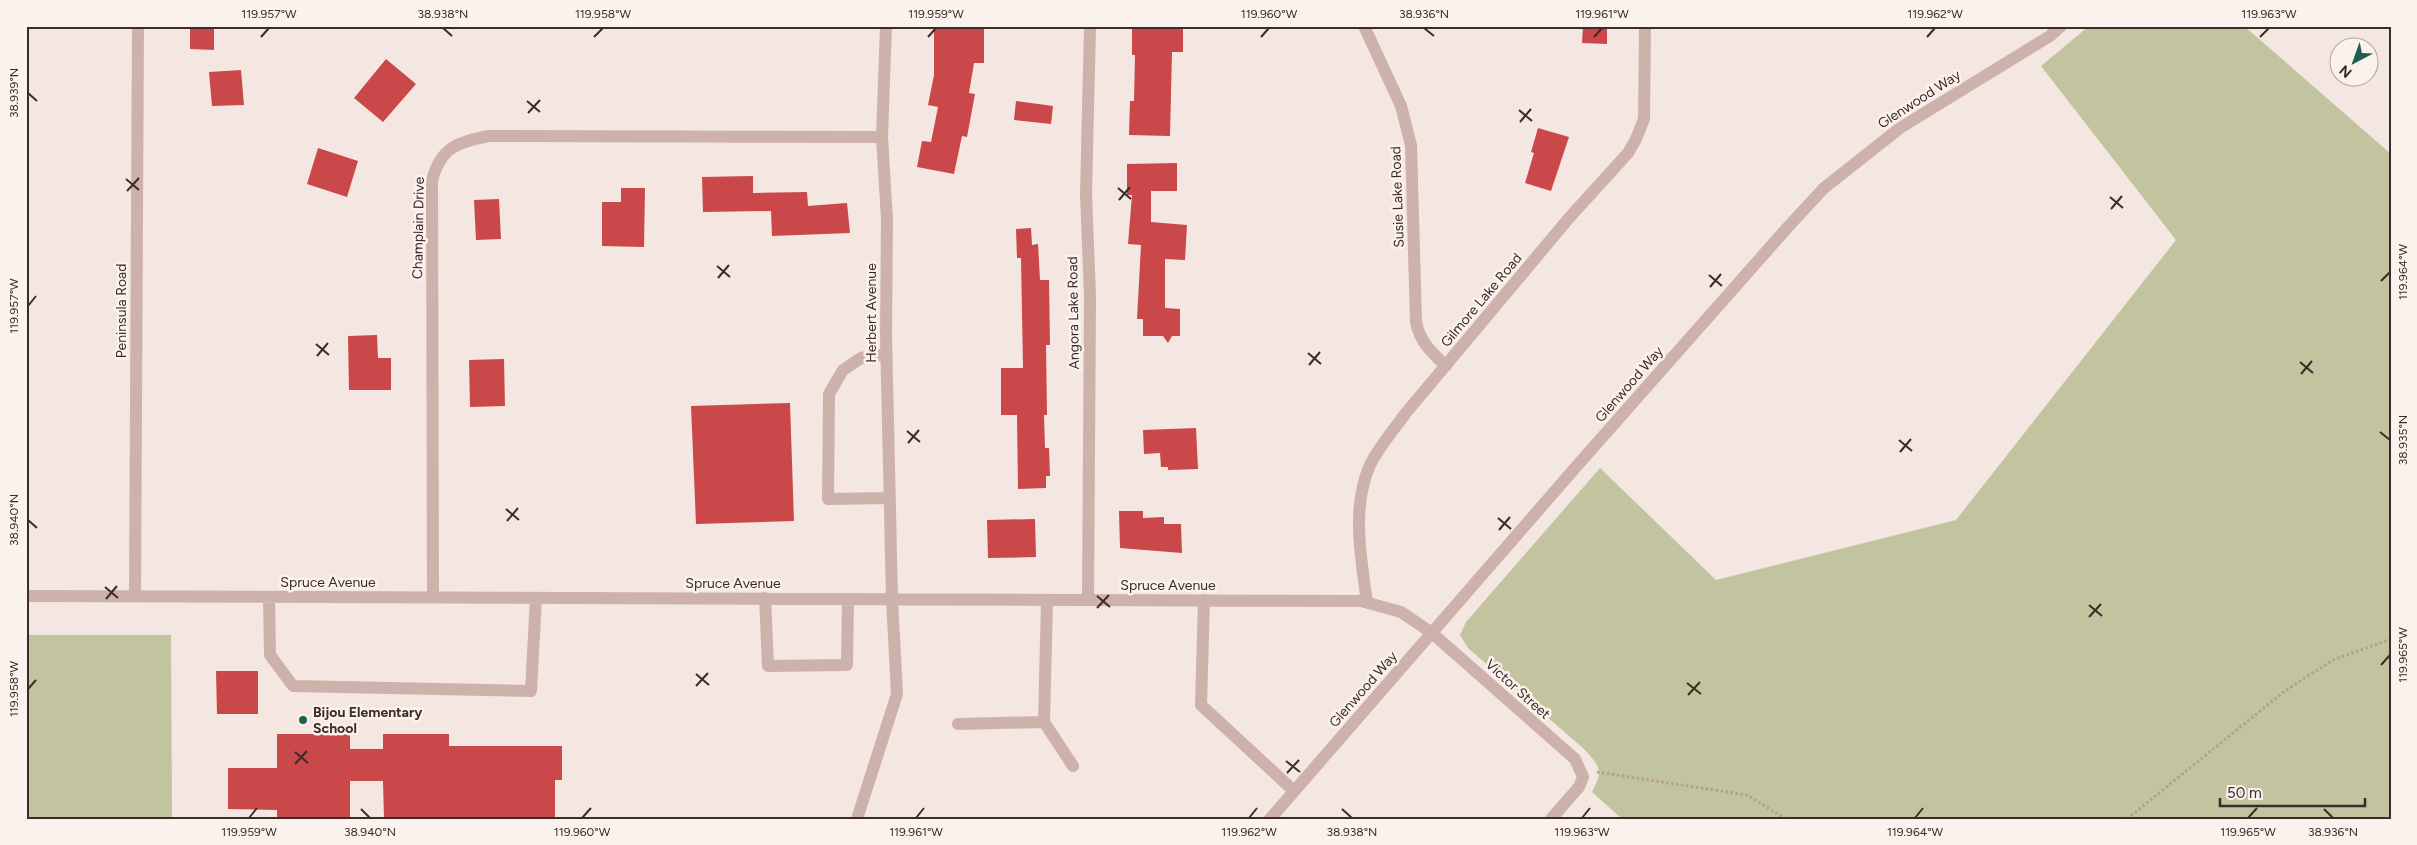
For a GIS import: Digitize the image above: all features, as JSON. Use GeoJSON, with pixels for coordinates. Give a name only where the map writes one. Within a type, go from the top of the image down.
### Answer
{"type":"FeatureCollection","features":[{"type":"Feature","properties":{"kind":"street","name":"Peninsula Road"},"geometry":{"type":"LineString","coordinates":[[135,596],[138,26]]}},
{"type":"Feature","properties":{"kind":"street","name":"Herbert Avenue"},"geometry":{"type":"LineString","coordinates":[[858,819],[897,694],[889,498],[886,220],[882,137],[886,26]]}},
{"type":"Feature","properties":{"kind":"street","name":"Angora Lake Road"},"geometry":{"type":"LineString","coordinates":[[1088,600],[1090,296],[1086,194],[1090,26]]}},
{"type":"Feature","properties":{"kind":"street","name":"Susie Lake Road"},"geometry":{"type":"LineString","coordinates":[[1364,26],[1401,106],[1411,145],[1416,322],[1419,336],[1427,348],[1446,366]]}},
{"type":"Feature","properties":{"kind":"street","name":"Gilmore Lake Road"},"geometry":{"type":"LineString","coordinates":[[1367,602],[1359,544],[1362,488],[1370,465],[1385,440],[1446,366],[1569,218],[1628,153],[1644,119],[1646,97],[1645,26]]}},
{"type":"Feature","properties":{"kind":"street","name":"Glenwood Way"},"geometry":{"type":"LineString","coordinates":[[1270,819],[1761,257],[1824,188],[1900,128],[2050,36],[2061,26]]}},
{"type":"Feature","properties":{"kind":"street","name":"Champlain Drive"},"geometry":{"type":"LineString","coordinates":[[433,597],[432,181],[435,168],[448,149],[489,136],[882,137]]}},
{"type":"Feature","properties":{"kind":"street"},"geometry":{"type":"LineString","coordinates":[[886,354],[861,358],[843,370],[829,394],[828,499],[889,498]]}},
{"type":"Feature","properties":{"kind":"street","name":"Spruce Avenue"},"geometry":{"type":"LineString","coordinates":[[26,596],[848,598],[1367,602],[1401,612],[1432,633]]}},
{"type":"Feature","properties":{"kind":"street"},"geometry":{"type":"LineString","coordinates":[[268,597],[270,655],[293,686],[531,691],[536,598]]}},
{"type":"Feature","properties":{"kind":"street"},"geometry":{"type":"LineString","coordinates":[[765,598],[768,666],[847,666],[848,598]]}},
{"type":"Feature","properties":{"kind":"street"},"geometry":{"type":"LineString","coordinates":[[1047,600],[1044,722],[1073,766]]}},
{"type":"Feature","properties":{"kind":"street"},"geometry":{"type":"LineString","coordinates":[[1204,600],[1201,705],[1294,791]]}},
{"type":"Feature","properties":{"kind":"street","name":"Victor Street"},"geometry":{"type":"LineString","coordinates":[[1432,633],[1565,750],[1581,770]]}},
{"type":"Feature","properties":{"kind":"street"},"geometry":{"type":"LineString","coordinates":[[958,724],[1044,722]]}},
{"type":"Feature","properties":{"kind":"street"},"geometry":{"type":"LineString","coordinates":[[1551,819],[1579,787],[1583,777],[1581,770]]}},
{"type":"Feature","properties":{"kind":"path"},"geometry":{"type":"LineString","coordinates":[[2127,819],[2286,690],[2333,660],[2391,639]]}},
{"type":"Feature","properties":{"kind":"path"},"geometry":{"type":"LineString","coordinates":[[1581,770],[1747,796],[1786,819]]}},
{"type":"Feature","properties":{"kind":"green space"},"geometry":{"type":"Polygon","coordinates":[[[2089,26],[2244,26],[2391,154],[2391,819],[1622,819],[1592,792],[1599,773],[1594,760],[1584,749],[1468,648],[1460,635],[1466,622],[1600,468],[1716,580],[1956,520],[2176,240],[2041,66],[2089,26]]]}},
{"type":"Feature","properties":{"kind":"green space"},"geometry":{"type":"Polygon","coordinates":[[[26,635],[171,635],[172,819],[26,819],[26,635]]]}},
{"type":"Feature","properties":{"kind":"building"},"geometry":{"type":"Polygon","coordinates":[[[190,26],[214,26],[214,50],[190,49],[190,26]]]}},
{"type":"Feature","properties":{"kind":"building"},"geometry":{"type":"Polygon","coordinates":[[[934,26],[984,26],[984,63],[974,63],[969,93],[975,94],[967,137],[962,136],[954,174],[917,167],[922,141],[931,142],[938,107],[928,105],[934,75],[934,26]]]}},
{"type":"Feature","properties":{"kind":"building"},"geometry":{"type":"Polygon","coordinates":[[[1132,26],[1183,26],[1183,52],[1172,52],[1170,136],[1129,135],[1130,101],[1134,101],[1135,55],[1132,55],[1132,26]]]}},
{"type":"Feature","properties":{"kind":"building"},"geometry":{"type":"Polygon","coordinates":[[[1583,26],[1607,26],[1607,44],[1582,43],[1583,26]]]}},
{"type":"Feature","properties":{"kind":"building"},"geometry":{"type":"Polygon","coordinates":[[[386,59],[416,84],[383,122],[354,98],[386,59]]]}},
{"type":"Feature","properties":{"kind":"building"},"geometry":{"type":"Polygon","coordinates":[[[241,70],[244,105],[212,106],[209,72],[241,70]]]}},
{"type":"Feature","properties":{"kind":"building"},"geometry":{"type":"Polygon","coordinates":[[[1016,101],[1053,106],[1051,124],[1014,120],[1016,101]]]}},
{"type":"Feature","properties":{"kind":"building"},"geometry":{"type":"Polygon","coordinates":[[[1538,128],[1569,137],[1551,191],[1525,183],[1534,153],[1531,152],[1538,128]]]}},
{"type":"Feature","properties":{"kind":"building"},"geometry":{"type":"Polygon","coordinates":[[[318,148],[358,161],[347,197],[307,184],[318,148]]]}},
{"type":"Feature","properties":{"kind":"building"},"geometry":{"type":"Polygon","coordinates":[[[1177,163],[1177,191],[1151,191],[1151,222],[1187,225],[1185,260],[1165,259],[1165,308],[1180,309],[1180,336],[1172,336],[1168,343],[1163,336],[1143,336],[1143,319],[1137,319],[1141,245],[1128,244],[1132,195],[1127,195],[1127,164],[1177,163]]]}},
{"type":"Feature","properties":{"kind":"building"},"geometry":{"type":"Polygon","coordinates":[[[753,176],[753,193],[807,192],[808,206],[847,203],[850,233],[772,236],[771,211],[703,212],[702,177],[753,176]]]}},
{"type":"Feature","properties":{"kind":"building"},"geometry":{"type":"Polygon","coordinates":[[[621,188],[645,188],[644,247],[602,246],[602,202],[621,202],[621,188]]]}},
{"type":"Feature","properties":{"kind":"building"},"geometry":{"type":"Polygon","coordinates":[[[499,199],[501,239],[476,240],[474,200],[499,199]]]}},
{"type":"Feature","properties":{"kind":"building"},"geometry":{"type":"Polygon","coordinates":[[[1031,228],[1032,245],[1038,244],[1040,280],[1049,280],[1050,345],[1046,345],[1047,415],[1044,415],[1045,448],[1049,448],[1050,476],[1046,476],[1046,488],[1018,489],[1017,415],[1001,415],[1001,368],[1023,368],[1021,258],[1017,258],[1016,229],[1031,228]]]}},
{"type":"Feature","properties":{"kind":"building"},"geometry":{"type":"Polygon","coordinates":[[[377,335],[378,358],[391,358],[391,390],[349,390],[348,336],[377,335]]]}},
{"type":"Feature","properties":{"kind":"building"},"geometry":{"type":"Polygon","coordinates":[[[504,359],[505,406],[470,407],[469,360],[504,359]]]}},
{"type":"Feature","properties":{"kind":"building"},"geometry":{"type":"Polygon","coordinates":[[[790,403],[794,521],[696,524],[691,406],[790,403]]]}},
{"type":"Feature","properties":{"kind":"building"},"geometry":{"type":"Polygon","coordinates":[[[1196,428],[1198,469],[1168,470],[1168,467],[1161,467],[1160,453],[1144,454],[1143,430],[1196,428]]]}},
{"type":"Feature","properties":{"kind":"building"},"geometry":{"type":"Polygon","coordinates":[[[1119,511],[1143,511],[1143,518],[1164,517],[1164,524],[1181,524],[1182,553],[1120,548],[1119,511]]]}},
{"type":"Feature","properties":{"kind":"building"},"geometry":{"type":"Polygon","coordinates":[[[1035,519],[1036,557],[988,558],[987,520],[1035,519]]]}},
{"type":"Feature","properties":{"kind":"building"},"geometry":{"type":"Polygon","coordinates":[[[216,671],[258,671],[258,714],[217,714],[216,671]]]}},
{"type":"Feature","properties":{"kind":"building"},"geometry":{"type":"Polygon","coordinates":[[[277,734],[350,734],[350,749],[383,749],[383,734],[449,734],[449,746],[562,746],[562,780],[555,780],[555,819],[384,819],[383,781],[350,781],[350,819],[277,819],[277,810],[228,809],[228,768],[277,768],[277,734]]]}},
{"type":"Feature","properties":{"kind":"place","name":"Bijou Elementary School"},"geometry":{"type":"Point","coordinates":[303,720]}}]}
